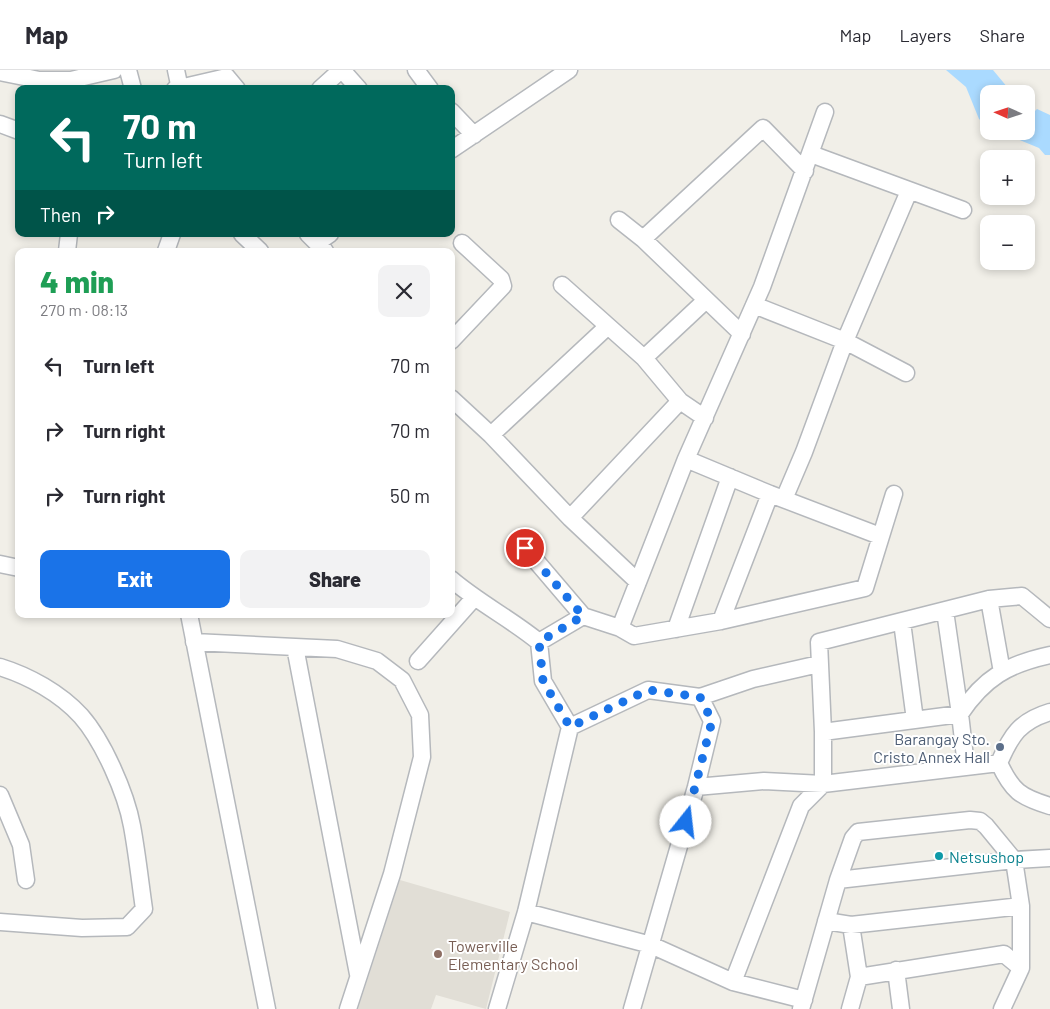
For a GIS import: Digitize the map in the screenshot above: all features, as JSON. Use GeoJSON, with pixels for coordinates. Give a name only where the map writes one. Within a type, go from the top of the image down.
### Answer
{"type":"FeatureCollection","features":[{"type":"Feature","properties":{"kind":"street"},"geometry":{"type":"LineString","coordinates":[[0,72],[39,80],[71,80],[114,70]]}},
{"type":"Feature","properties":{"kind":"street"},"geometry":{"type":"LineString","coordinates":[[128,70],[132,85]]}},
{"type":"Feature","properties":{"kind":"street"},"geometry":{"type":"LineString","coordinates":[[176,70],[178,85]]}},
{"type":"Feature","properties":{"kind":"street"},"geometry":{"type":"LineString","coordinates":[[324,85],[341,70],[355,85]]}},
{"type":"Feature","properties":{"kind":"street"},"geometry":{"type":"LineString","coordinates":[[416,70],[427,85]]}},
{"type":"Feature","properties":{"kind":"street"},"geometry":{"type":"LineString","coordinates":[[455,147],[568,70]]}},
{"type":"Feature","properties":{"kind":"street"},"geometry":{"type":"LineString","coordinates":[[191,85],[227,77],[234,85]]}},
{"type":"Feature","properties":{"kind":"street"},"geometry":{"type":"LineString","coordinates":[[620,628],[686,459],[754,305],[805,171],[825,112]]}},
{"type":"Feature","properties":{"kind":"street"},"geometry":{"type":"LineString","coordinates":[[455,115],[474,135]]}},
{"type":"Feature","properties":{"kind":"street"},"geometry":{"type":"LineString","coordinates":[[0,124],[15,130]]}},
{"type":"Feature","properties":{"kind":"street"},"geometry":{"type":"LineString","coordinates":[[643,239],[763,128],[805,171]]}},
{"type":"Feature","properties":{"kind":"street"},"geometry":{"type":"LineString","coordinates":[[811,154],[909,192],[963,210]]}},
{"type":"Feature","properties":{"kind":"street"},"geometry":{"type":"LineString","coordinates":[[721,621],[909,192]]}},
{"type":"Feature","properties":{"kind":"street"},"geometry":{"type":"LineString","coordinates":[[619,220],[643,239],[705,301],[742,334]]}},
{"type":"Feature","properties":{"kind":"street"},"geometry":{"type":"LineString","coordinates":[[245,237],[257,248]]}},
{"type":"Feature","properties":{"kind":"street"},"geometry":{"type":"LineString","coordinates":[[455,337],[504,286],[501,279],[462,243]]}},
{"type":"Feature","properties":{"kind":"street"},"geometry":{"type":"LineString","coordinates":[[562,285],[644,358],[680,401],[705,418]]}},
{"type":"Feature","properties":{"kind":"street"},"geometry":{"type":"LineString","coordinates":[[644,358],[705,301]]}},
{"type":"Feature","properties":{"kind":"street"},"geometry":{"type":"LineString","coordinates":[[754,305],[845,341],[906,373]]}},
{"type":"Feature","properties":{"kind":"street"},"geometry":{"type":"LineString","coordinates":[[491,435],[608,326]]}},
{"type":"Feature","properties":{"kind":"street"},"geometry":{"type":"LineString","coordinates":[[570,518],[680,401]]}},
{"type":"Feature","properties":{"kind":"street"},"geometry":{"type":"LineString","coordinates":[[455,402],[491,435],[570,518],[638,582]]}},
{"type":"Feature","properties":{"kind":"street"},"geometry":{"type":"LineString","coordinates":[[686,459],[880,536]]}},
{"type":"Feature","properties":{"kind":"street"},"geometry":{"type":"LineString","coordinates":[[676,629],[730,477]]}},
{"type":"Feature","properties":{"kind":"street"},"geometry":{"type":"LineString","coordinates":[[525,548],[583,616],[620,628],[634,636],[721,621],[865,588],[894,494]]}},
{"type":"Feature","properties":{"kind":"street"},"geometry":{"type":"LineString","coordinates":[[0,564],[15,567]]}},
{"type":"Feature","properties":{"kind":"street"},"geometry":{"type":"LineString","coordinates":[[455,583],[539,642],[543,681],[570,727],[526,912],[497,1009]]}},
{"type":"Feature","properties":{"kind":"street"},"geometry":{"type":"LineString","coordinates":[[733,982],[801,806],[823,784],[819,642],[989,599],[1022,596],[1050,619]]}},
{"type":"Feature","properties":{"kind":"street"},"geometry":{"type":"LineString","coordinates":[[418,661],[474,598]]}},
{"type":"Feature","properties":{"kind":"street"},"geometry":{"type":"LineString","coordinates":[[989,599],[1002,672]]}},
{"type":"Feature","properties":{"kind":"street"},"geometry":{"type":"LineString","coordinates":[[945,611],[966,766]]}},
{"type":"Feature","properties":{"kind":"street"},"geometry":{"type":"LineString","coordinates":[[539,642],[583,616]]}},
{"type":"Feature","properties":{"kind":"street"},"geometry":{"type":"LineString","coordinates":[[190,618],[267,1009]]}},
{"type":"Feature","properties":{"kind":"street"},"geometry":{"type":"LineString","coordinates":[[902,622],[915,720]]}},
{"type":"Feature","properties":{"kind":"street"},"geometry":{"type":"LineString","coordinates":[[194,642],[337,649],[377,661],[402,680],[420,714],[422,757],[392,874],[348,1009]]}},
{"type":"Feature","properties":{"kind":"street"},"geometry":{"type":"LineString","coordinates":[[295,647],[358,974]]}},
{"type":"Feature","properties":{"kind":"street"},"geometry":{"type":"LineString","coordinates":[[823,732],[960,714],[972,696],[1002,672],[1022,661],[1050,655]]}},
{"type":"Feature","properties":{"kind":"street"},"geometry":{"type":"LineString","coordinates":[[570,727],[648,690],[700,697],[753,679],[819,664]]}},
{"type":"Feature","properties":{"kind":"street"},"geometry":{"type":"LineString","coordinates":[[0,667],[38,683],[59,697],[81,716],[100,746],[120,784],[132,824],[144,909],[127,927],[82,928],[0,922]]}},
{"type":"Feature","properties":{"kind":"street"},"geometry":{"type":"LineString","coordinates":[[632,1009],[696,787],[712,721],[700,697]]}},
{"type":"Feature","properties":{"kind":"street"},"geometry":{"type":"LineString","coordinates":[[1050,712],[1032,717],[1009,738],[999,763],[1008,783],[1022,796],[1050,806]]}},
{"type":"Feature","properties":{"kind":"street"},"geometry":{"type":"LineString","coordinates":[[696,787],[764,781],[823,784],[999,763]]}},
{"type":"Feature","properties":{"kind":"street"},"geometry":{"type":"LineString","coordinates":[[0,795],[21,845],[26,880]]}},
{"type":"Feature","properties":{"kind":"street"},"geometry":{"type":"LineString","coordinates":[[526,912],[651,945],[733,982],[803,1005],[838,880],[853,838],[858,832],[980,821],[1014,860],[1021,906],[1021,968],[1002,1009]]}},
{"type":"Feature","properties":{"kind":"street"},"geometry":{"type":"LineString","coordinates":[[838,880],[1014,860],[1050,858]]}},
{"type":"Feature","properties":{"kind":"street"},"geometry":{"type":"LineString","coordinates":[[826,921],[852,925],[1021,906]]}},
{"type":"Feature","properties":{"kind":"street"},"geometry":{"type":"LineString","coordinates":[[850,1009],[859,976],[852,925]]}},
{"type":"Feature","properties":{"kind":"street"},"geometry":{"type":"LineString","coordinates":[[859,976],[1004,954],[1021,968]]}},
{"type":"Feature","properties":{"kind":"street"},"geometry":{"type":"LineString","coordinates":[[896,970],[901,1009]]}},
{"type":"Feature","properties":{"kind":"shaded area","name":"Towerville Elementary School"},"geometry":{"type":"Polygon","coordinates":[[[400,880],[510,912],[486,1009],[436,995],[431,1009],[358,1009],[400,880]]]}},
{"type":"Feature","properties":{"kind":"water"},"geometry":{"type":"Polygon","coordinates":[[[946,70],[993,70],[1006,85],[980,85],[980,120],[966,87],[946,70]]]}},
{"type":"Feature","properties":{"kind":"water"},"geometry":{"type":"Polygon","coordinates":[[[1037,109],[1050,115],[1050,155],[1045,155],[1039,148],[1020,140],[1035,140],[1035,111],[1037,109]]]}},
{"type":"Feature","properties":{"kind":"place","name":"Barangay Sto. Cristo Annex Hall"},"geometry":{"type":"Point","coordinates":[1000,747]}},
{"type":"Feature","properties":{"kind":"place","name":"Netsushop"},"geometry":{"type":"Point","coordinates":[939,856]}},
{"type":"Feature","properties":{"kind":"place","name":"Towerville Elementary School"},"geometry":{"type":"Point","coordinates":[438,954]}},
{"type":"Feature","properties":{"kind":"route"},"geometry":{"type":"LineString","coordinates":[[525,548],[583,616],[539,642],[543,681],[570,727],[648,690],[700,697],[712,721],[686,822]]}}]}
